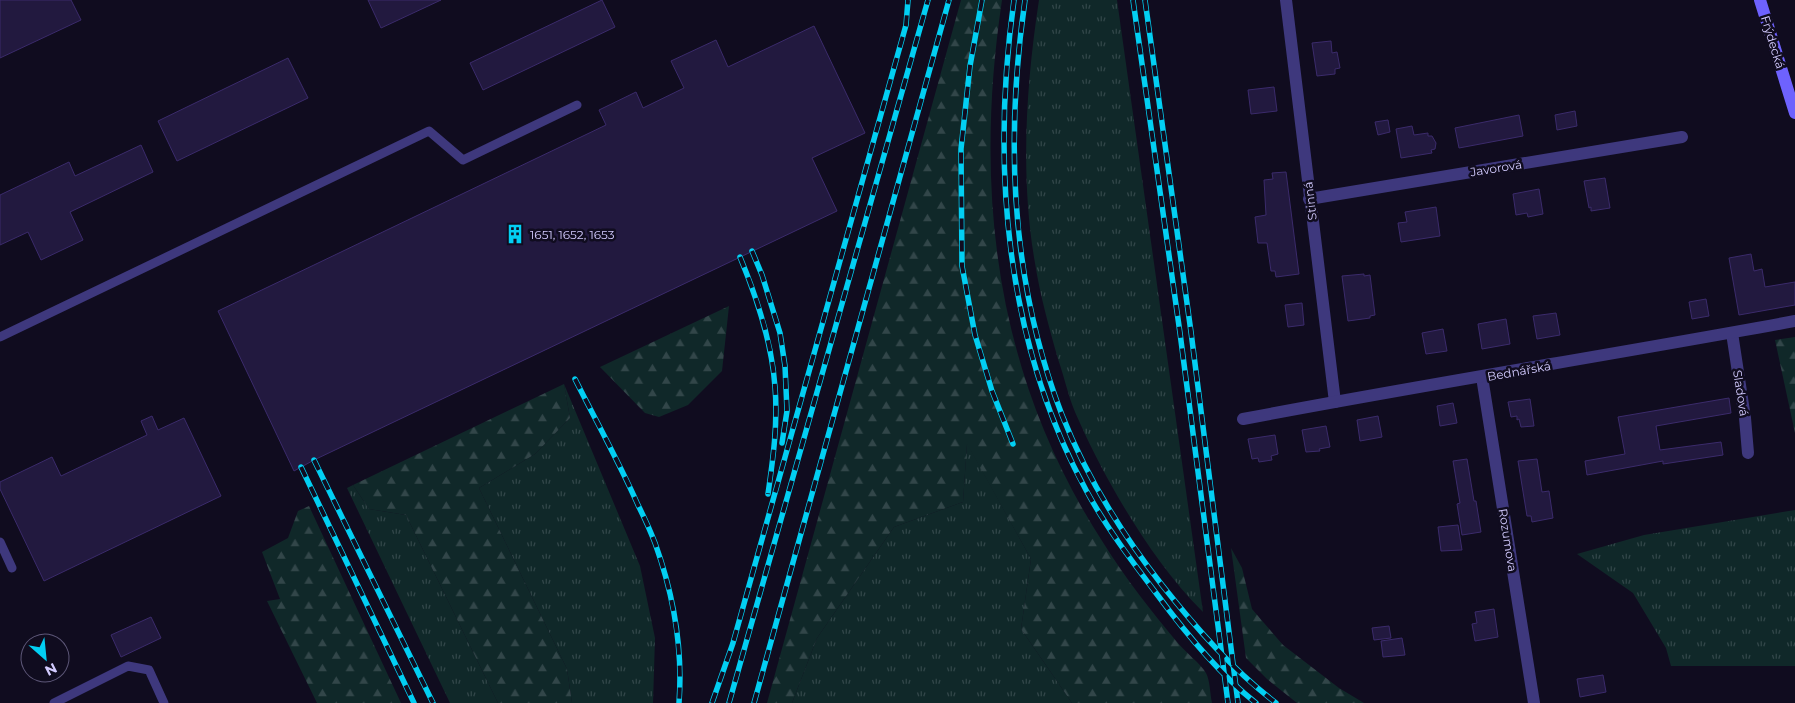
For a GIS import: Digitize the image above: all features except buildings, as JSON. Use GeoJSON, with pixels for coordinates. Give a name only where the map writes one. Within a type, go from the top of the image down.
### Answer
{"type":"FeatureCollection","features":[{"type":"Feature","properties":{"kind":"main road","name":"Frýdecká"},"geometry":{"type":"LineString","coordinates":[[1760,0],[1795,113]]}},
{"type":"Feature","properties":{"kind":"street","name":"Stinná"},"geometry":{"type":"LineString","coordinates":[[1286,0],[1335,402]]}},
{"type":"Feature","properties":{"kind":"street","name":"Javorová"},"geometry":{"type":"LineString","coordinates":[[1309,199],[1682,137]]}},
{"type":"Feature","properties":{"kind":"street","name":"Bednářská"},"geometry":{"type":"LineString","coordinates":[[1243,419],[1795,321]]}},
{"type":"Feature","properties":{"kind":"street","name":"Sladová"},"geometry":{"type":"LineString","coordinates":[[1732,333],[1745,418],[1748,453]]}},
{"type":"Feature","properties":{"kind":"street","name":"Rozumova"},"geometry":{"type":"LineString","coordinates":[[1482,377],[1534,703]]}},
{"type":"Feature","properties":{"kind":"lane"},"geometry":{"type":"LineString","coordinates":[[0,337],[428,131],[463,160],[577,105]]}},
{"type":"Feature","properties":{"kind":"lane"},"geometry":{"type":"LineString","coordinates":[[0,542],[12,568]]}},
{"type":"Feature","properties":{"kind":"lane"},"geometry":{"type":"LineString","coordinates":[[54,703],[128,666],[149,670],[164,703]]}},
{"type":"Feature","properties":{"kind":"green space"},"geometry":{"type":"Polygon","coordinates":[[[961,0],[1002,0],[994,72],[991,144],[993,214],[1002,282],[1017,350],[1038,416],[1067,481],[1112,557],[1158,619],[1206,673],[1212,703],[1072,703],[1021,629],[1031,559],[967,444],[963,502],[894,527],[817,638],[792,703],[767,703],[961,0]]]}},
{"type":"Feature","properties":{"kind":"green space"},"geometry":{"type":"Polygon","coordinates":[[[1039,0],[1117,0],[1203,612],[1179,585],[1146,542],[1106,476],[1073,406],[1048,323],[1037,275],[1030,231],[1026,165],[1028,98],[1039,0]]]}},
{"type":"Feature","properties":{"kind":"green space"},"geometry":{"type":"Polygon","coordinates":[[[729,306],[722,371],[688,405],[659,417],[645,413],[600,367],[729,306]]]}},
{"type":"Feature","properties":{"kind":"green space"},"geometry":{"type":"Polygon","coordinates":[[[1795,337],[1795,433],[1775,340],[1795,337]]]}},
{"type":"Feature","properties":{"kind":"green space"},"geometry":{"type":"Polygon","coordinates":[[[564,384],[640,566],[655,638],[653,703],[572,703],[567,669],[479,488],[535,454],[570,418],[564,384]]]}},
{"type":"Feature","properties":{"kind":"green space"},"geometry":{"type":"Polygon","coordinates":[[[564,384],[570,418],[535,454],[479,488],[567,669],[572,703],[498,703],[406,515],[369,509],[353,485],[564,384]]]}},
{"type":"Feature","properties":{"kind":"green space"},"geometry":{"type":"Polygon","coordinates":[[[967,443],[1031,559],[1021,629],[1072,703],[792,703],[817,638],[894,527],[963,502],[967,443]]]}},
{"type":"Feature","properties":{"kind":"green space"},"geometry":{"type":"Polygon","coordinates":[[[353,485],[369,509],[406,515],[498,703],[450,703],[347,488],[353,485]]]}},
{"type":"Feature","properties":{"kind":"green space"},"geometry":{"type":"Polygon","coordinates":[[[309,506],[401,703],[317,703],[267,601],[280,599],[262,552],[288,538],[298,511],[309,506]]]}},
{"type":"Feature","properties":{"kind":"green space"},"geometry":{"type":"Polygon","coordinates":[[[1795,510],[1795,666],[1671,666],[1666,648],[1633,593],[1577,554],[1644,535],[1795,510]]]}},
{"type":"Feature","properties":{"kind":"green space"},"geometry":{"type":"Polygon","coordinates":[[[1231,548],[1242,568],[1252,609],[1283,645],[1339,688],[1364,703],[1297,703],[1267,679],[1246,658],[1231,548]]]}},
{"type":"Feature","properties":{"kind":"railway"},"geometry":{"type":"LineString","coordinates":[[712,703],[733,643],[906,25],[908,0]]}},
{"type":"Feature","properties":{"kind":"railway"},"geometry":{"type":"LineString","coordinates":[[729,703],[928,0]]}},
{"type":"Feature","properties":{"kind":"railway"},"geometry":{"type":"LineString","coordinates":[[754,703],[949,0]]}},
{"type":"Feature","properties":{"kind":"railway"},"geometry":{"type":"LineString","coordinates":[[982,0],[970,66],[961,149],[962,266],[975,335],[992,391],[1013,444]]}},
{"type":"Feature","properties":{"kind":"railway"},"geometry":{"type":"LineString","coordinates":[[1014,0],[1007,62],[1004,125],[1005,188],[1011,251],[1022,313],[1037,374],[1059,433],[1086,490],[1110,530],[1190,637],[1215,665],[1256,703]]}},
{"type":"Feature","properties":{"kind":"railway"},"geometry":{"type":"LineString","coordinates":[[1025,0],[1015,105],[1014,158],[1017,210],[1032,314],[1045,365],[1062,415],[1082,460],[1106,504],[1147,566],[1215,647],[1244,676],[1276,703]]}},
{"type":"Feature","properties":{"kind":"railway"},"geometry":{"type":"LineString","coordinates":[[1133,0],[1180,333],[1228,703]]}},
{"type":"Feature","properties":{"kind":"railway"},"geometry":{"type":"LineString","coordinates":[[1145,0],[1191,332],[1238,703]]}},
{"type":"Feature","properties":{"kind":"railway"},"geometry":{"type":"LineString","coordinates":[[752,251],[762,275],[780,333],[785,366],[787,411],[782,443]]}},
{"type":"Feature","properties":{"kind":"railway"},"geometry":{"type":"LineString","coordinates":[[740,257],[763,321],[771,353],[776,400],[773,454],[768,494]]}},
{"type":"Feature","properties":{"kind":"railway"},"geometry":{"type":"LineString","coordinates":[[575,379],[631,489],[655,543],[672,601],[678,642],[679,703]]}},
{"type":"Feature","properties":{"kind":"railway"},"geometry":{"type":"LineString","coordinates":[[314,460],[433,703]]}},
{"type":"Feature","properties":{"kind":"railway"},"geometry":{"type":"LineString","coordinates":[[301,467],[414,703]]}},
{"type":"Feature","properties":{"kind":"place","name":"1651, 1652, 1653"},"geometry":{"type":"Point","coordinates":[515,234]}}]}
